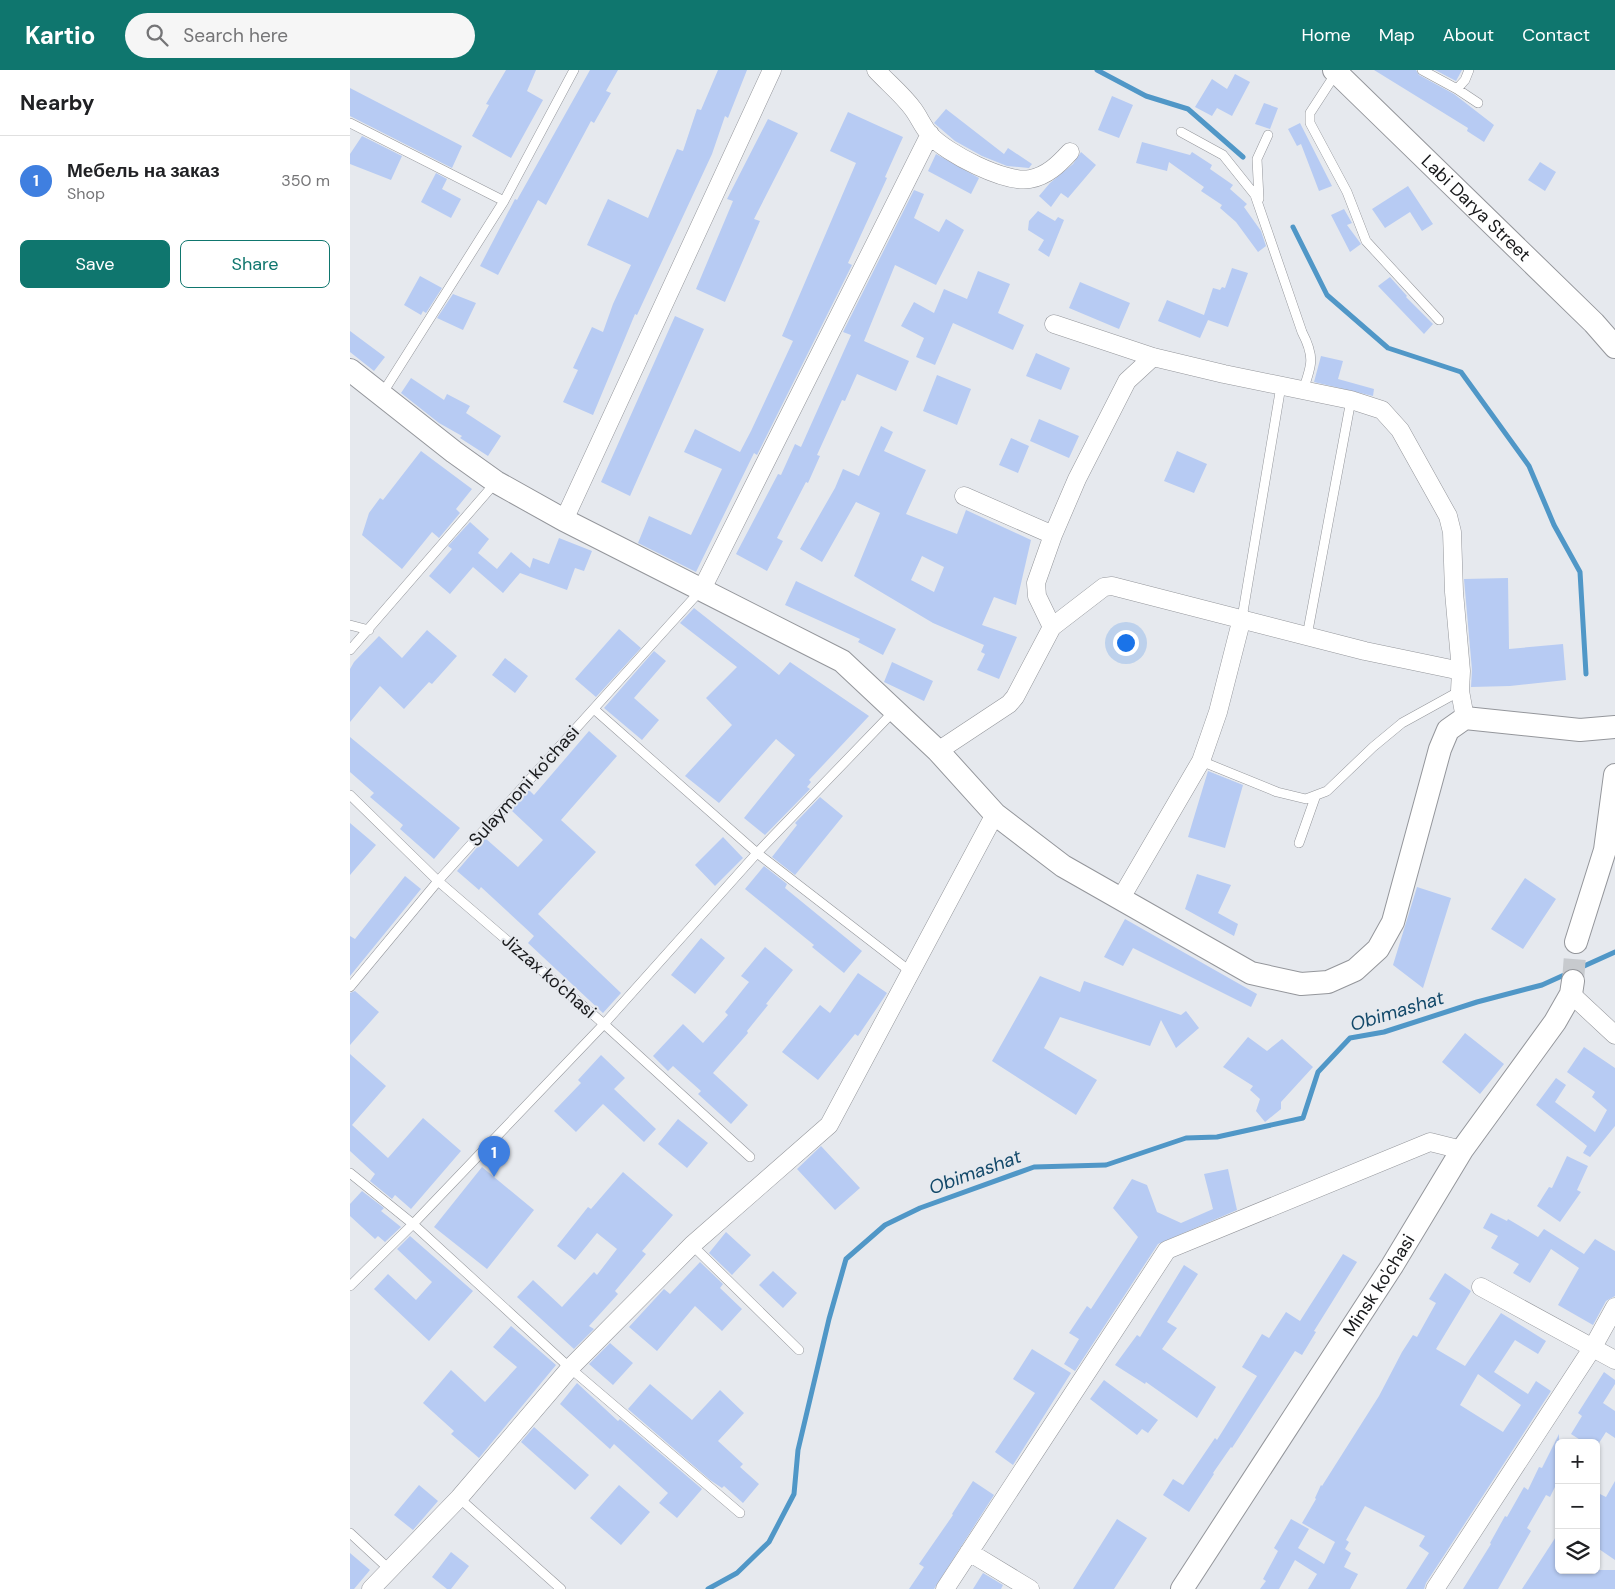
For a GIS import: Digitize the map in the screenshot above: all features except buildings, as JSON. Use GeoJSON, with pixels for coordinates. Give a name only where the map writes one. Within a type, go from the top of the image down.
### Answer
{"type":"FeatureCollection","features":[{"type":"Feature","properties":{"kind":"street"},"geometry":{"type":"LineString","coordinates":[[564,520],[772,70]]}},
{"type":"Feature","properties":{"kind":"street"},"geometry":{"type":"LineString","coordinates":[[876,70],[913,108],[930,134],[944,148],[1010,178],[1028,180],[1041,175],[1058,165],[1070,152]]}},
{"type":"Feature","properties":{"kind":"street","name":"Labi Darya Street"},"geometry":{"type":"LineString","coordinates":[[1335,72],[1594,323],[1615,347]]}},
{"type":"Feature","properties":{"kind":"street"},"geometry":{"type":"LineString","coordinates":[[702,589],[930,134]]}},
{"type":"Feature","properties":{"kind":"street"},"geometry":{"type":"LineString","coordinates":[[1054,324],[1153,357],[1351,400],[1382,410],[1400,430],[1448,516],[1452,532],[1454,592],[1461,671],[1460,691],[1464,718]]}},
{"type":"Feature","properties":{"kind":"street"},"geometry":{"type":"LineString","coordinates":[[1052,627],[1037,596],[1036,583],[1053,535],[1077,479],[1127,381],[1153,357]]}},
{"type":"Feature","properties":{"kind":"street"},"geometry":{"type":"LineString","coordinates":[[350,370],[496,482],[564,520],[842,661],[938,751],[995,814],[1063,866],[1251,973],[1301,984],[1328,982],[1355,970],[1378,949],[1393,922],[1440,749],[1448,730],[1464,718],[1580,730],[1615,727]]}},
{"type":"Feature","properties":{"kind":"street"},"geometry":{"type":"LineString","coordinates":[[964,496],[1053,535]]}},
{"type":"Feature","properties":{"kind":"street"},"geometry":{"type":"LineString","coordinates":[[938,751],[1009,704],[1016,697],[1052,627],[1104,587],[1112,586],[1307,636],[1461,671]]}},
{"type":"Feature","properties":{"kind":"street"},"geometry":{"type":"LineString","coordinates":[[1121,898],[1201,761],[1218,712],[1242,618]]}},
{"type":"Feature","properties":{"kind":"street"},"geometry":{"type":"LineString","coordinates":[[1576,942],[1605,850],[1615,775]]}},
{"type":"Feature","properties":{"kind":"street"},"geometry":{"type":"LineString","coordinates":[[371,1589],[459,1498],[570,1368],[692,1244],[829,1124],[995,814]]}},
{"type":"Feature","properties":{"kind":"street"},"geometry":{"type":"LineString","coordinates":[[1572,988],[1615,1035]]}},
{"type":"Feature","properties":{"kind":"street","name":"Minsk ko'chasi"},"geometry":{"type":"LineString","coordinates":[[1182,1589],[1392,1266],[1462,1150],[1555,1022],[1572,988]]}},
{"type":"Feature","properties":{"kind":"street"},"geometry":{"type":"LineString","coordinates":[[945,1589],[1166,1250],[1430,1142],[1462,1150]]}},
{"type":"Feature","properties":{"kind":"street"},"geometry":{"type":"LineString","coordinates":[[1481,1287],[1594,1346],[1615,1360]]}},
{"type":"Feature","properties":{"kind":"street"},"geometry":{"type":"LineString","coordinates":[[1435,1589],[1594,1346],[1615,1306]]}},
{"type":"Feature","properties":{"kind":"street"},"geometry":{"type":"LineString","coordinates":[[969,1552],[1030,1589]]}},
{"type":"Feature","properties":{"kind":"lane"},"geometry":{"type":"LineString","coordinates":[[381,395],[504,201],[574,70]]}},
{"type":"Feature","properties":{"kind":"lane"},"geometry":{"type":"LineString","coordinates":[[1422,70],[1478,103]]}},
{"type":"Feature","properties":{"kind":"lane"},"geometry":{"type":"LineString","coordinates":[[1457,89],[1465,80],[1469,70]]}},
{"type":"Feature","properties":{"kind":"lane"},"geometry":{"type":"LineString","coordinates":[[1335,72],[1310,113],[1310,123],[1347,192],[1366,241],[1439,320]]}},
{"type":"Feature","properties":{"kind":"lane"},"geometry":{"type":"LineString","coordinates":[[350,123],[504,201]]}},
{"type":"Feature","properties":{"kind":"lane"},"geometry":{"type":"LineString","coordinates":[[1181,132],[1223,154],[1255,195],[1302,332],[1310,348],[1312,364],[1303,390]]}},
{"type":"Feature","properties":{"kind":"lane"},"geometry":{"type":"LineString","coordinates":[[1260,207],[1257,159],[1268,135]]}},
{"type":"Feature","properties":{"kind":"lane"},"geometry":{"type":"LineString","coordinates":[[1242,618],[1281,386]]}},
{"type":"Feature","properties":{"kind":"lane"},"geometry":{"type":"LineString","coordinates":[[1307,636],[1351,400]]}},
{"type":"Feature","properties":{"kind":"lane"},"geometry":{"type":"LineString","coordinates":[[350,650],[496,482]]}},
{"type":"Feature","properties":{"kind":"lane","name":"Sulaymoni ko'chasi"},"geometry":{"type":"LineString","coordinates":[[350,987],[438,881],[702,589]]}},
{"type":"Feature","properties":{"kind":"lane"},"geometry":{"type":"LineString","coordinates":[[350,625],[369,630]]}},
{"type":"Feature","properties":{"kind":"lane"},"geometry":{"type":"LineString","coordinates":[[1201,761],[1277,792],[1306,798],[1327,791],[1372,747],[1402,723],[1460,691]]}},
{"type":"Feature","properties":{"kind":"lane"},"geometry":{"type":"LineString","coordinates":[[594,710],[757,853],[911,972]]}},
{"type":"Feature","properties":{"kind":"lane"},"geometry":{"type":"LineString","coordinates":[[350,1286],[413,1224],[604,1024],[757,853],[894,710]]}},
{"type":"Feature","properties":{"kind":"lane","name":"Jizzax ko'chasi"},"geometry":{"type":"LineString","coordinates":[[350,795],[438,881],[604,1024],[750,1156]]}},
{"type":"Feature","properties":{"kind":"lane"},"geometry":{"type":"LineString","coordinates":[[1299,843],[1316,795]]}},
{"type":"Feature","properties":{"kind":"lane"},"geometry":{"type":"LineString","coordinates":[[350,1173],[413,1224],[570,1368],[740,1513]]}},
{"type":"Feature","properties":{"kind":"lane"},"geometry":{"type":"LineString","coordinates":[[692,1244],[799,1350]]}},
{"type":"Feature","properties":{"kind":"lane"},"geometry":{"type":"LineString","coordinates":[[459,1498],[561,1589]]}},
{"type":"Feature","properties":{"kind":"lane"},"geometry":{"type":"LineString","coordinates":[[350,1533],[389,1569]]}},
{"type":"Feature","properties":{"kind":"waterway"},"geometry":{"type":"LineString","coordinates":[[1097,70],[1146,96],[1188,109],[1243,157]]}},
{"type":"Feature","properties":{"kind":"waterway"},"geometry":{"type":"LineString","coordinates":[[1293,227],[1327,295],[1388,348],[1461,372],[1529,466],[1554,525],[1580,572],[1586,674]]}},
{"type":"Feature","properties":{"kind":"waterway","name":"Obimashat"},"geometry":{"type":"LineString","coordinates":[[708,1589],[737,1573],[769,1542],[794,1494],[798,1450],[829,1319],[846,1259],[885,1225],[920,1208],[1034,1167],[1106,1165],[1186,1138],[1217,1137],[1303,1118],[1318,1072],[1350,1038],[1384,1032],[1477,1002],[1542,985],[1615,952]]}},
{"type":"Feature","properties":{"kind":"tunnel"},"geometry":{"type":"LineString","coordinates":[[1573,981],[1576,942]]}},
{"type":"Feature","properties":{"kind":"place","name":"Мебель на заказ"},"geometry":{"type":"Point","coordinates":[494,1177]}}]}
